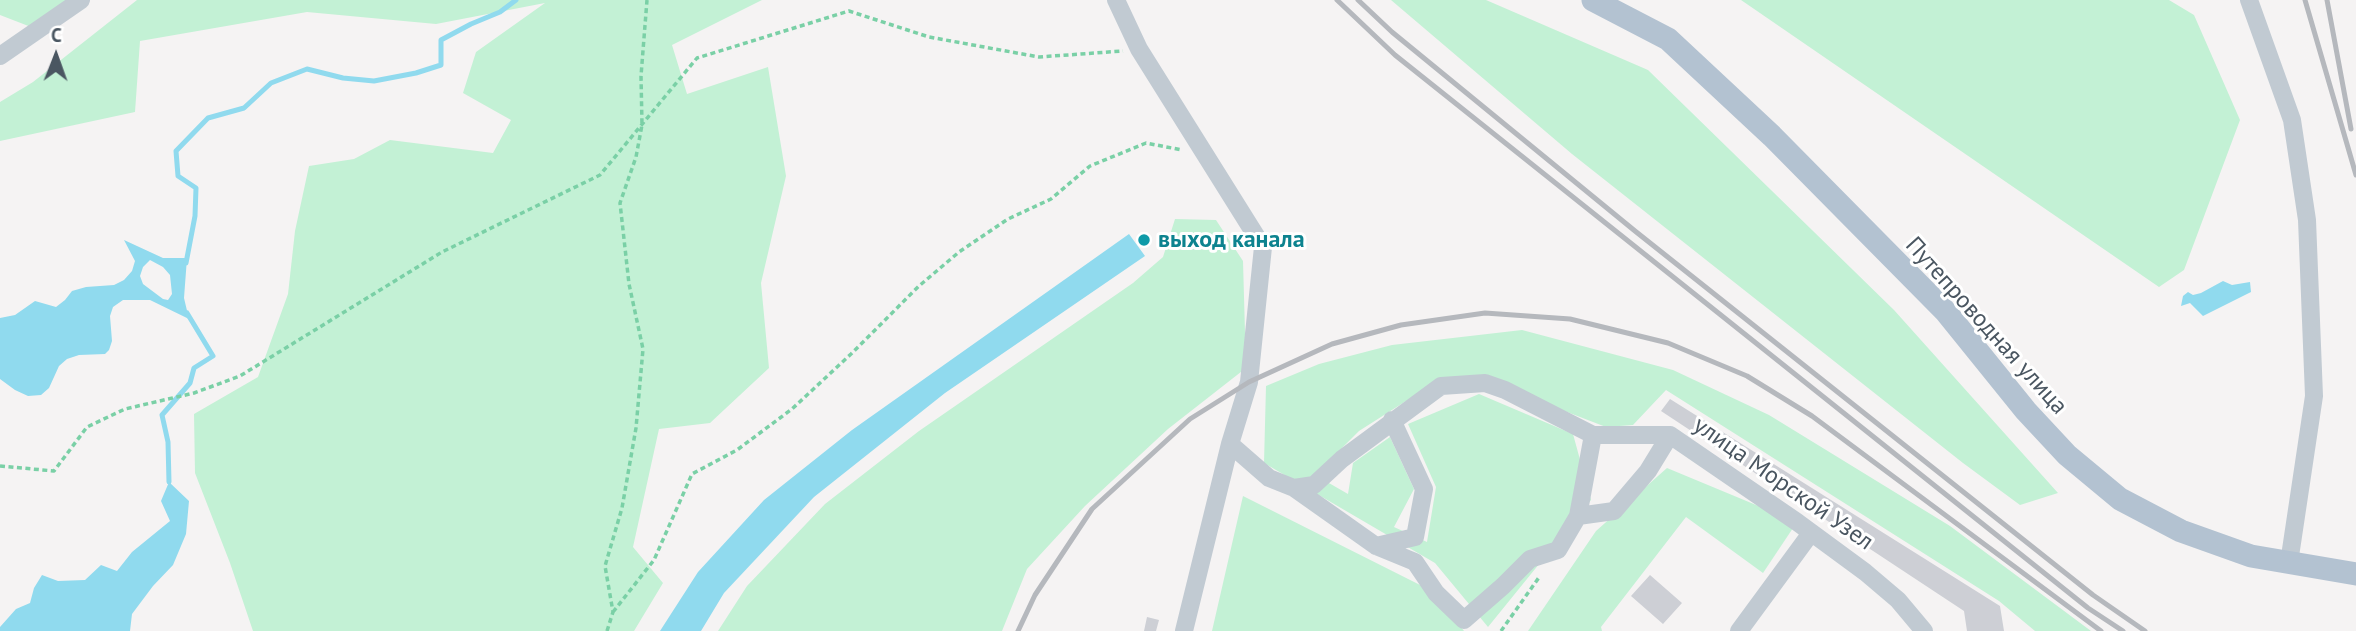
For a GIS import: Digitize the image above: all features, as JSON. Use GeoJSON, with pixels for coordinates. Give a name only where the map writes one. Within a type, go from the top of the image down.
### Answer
{"type":"FeatureCollection","features":[{"type":"Feature","properties":{"kind":"main road","name":"Путепроводная улица"},"geometry":{"type":"LineString","coordinates":[[1593,0],[1668,39],[1772,136],[1946,312],[2026,411],[2067,455],[2120,499],[2181,531],[2251,556],[2356,574]]}},
{"type":"Feature","properties":{"kind":"street"},"geometry":{"type":"LineString","coordinates":[[0,56],[81,0]]}},
{"type":"Feature","properties":{"kind":"street"},"geometry":{"type":"LineString","coordinates":[[1116,0],[1139,49],[1263,247],[1249,382],[1230,444],[1184,631]]}},
{"type":"Feature","properties":{"kind":"street"},"geometry":{"type":"LineString","coordinates":[[2249,0],[2292,120],[2307,220],[2314,396],[2289,563]]}},
{"type":"Feature","properties":{"kind":"street","name":"улица Морской Узел"},"geometry":{"type":"LineString","coordinates":[[1294,488],[1314,485],[1392,420],[1441,386],[1485,383],[1505,390],[1593,435],[1670,435],[1865,572],[1898,600],[1924,631]]}},
{"type":"Feature","properties":{"kind":"street"},"geometry":{"type":"LineString","coordinates":[[1376,545],[1415,537],[1424,489],[1392,420]]}},
{"type":"Feature","properties":{"kind":"street"},"geometry":{"type":"LineString","coordinates":[[1230,444],[1269,478],[1294,488],[1376,545],[1415,562],[1436,593],[1464,620],[1530,559],[1558,550],[1578,516],[1593,435]]}},
{"type":"Feature","properties":{"kind":"street"},"geometry":{"type":"LineString","coordinates":[[1578,516],[1614,511],[1648,471],[1670,435]]}},
{"type":"Feature","properties":{"kind":"street"},"geometry":{"type":"LineString","coordinates":[[1739,631],[1811,533]]}},
{"type":"Feature","properties":{"kind":"path"},"geometry":{"type":"LineString","coordinates":[[613,612],[606,566],[622,508],[636,428],[643,349],[629,284],[620,202],[636,157],[642,125],[647,0]]}},
{"type":"Feature","properties":{"kind":"path"},"geometry":{"type":"LineString","coordinates":[[0,466],[54,471],[87,427],[125,409],[194,393],[240,376],[442,252],[600,175],[697,58],[849,11],[929,37],[1039,57],[1139,49]]}},
{"type":"Feature","properties":{"kind":"path"},"geometry":{"type":"LineString","coordinates":[[607,631],[613,612],[654,560],[692,474],[737,450],[792,409],[919,286],[959,252],[1008,219],[1051,199],[1090,166],[1146,143],[1205,155]]}},
{"type":"Feature","properties":{"kind":"path"},"geometry":{"type":"LineString","coordinates":[[1501,631],[1558,550]]}},
{"type":"Feature","properties":{"kind":"green space"},"geometry":{"type":"Polygon","coordinates":[[[0,0],[70,0],[31,27],[0,15],[0,0]]]}},
{"type":"Feature","properties":{"kind":"green space"},"geometry":{"type":"Polygon","coordinates":[[[137,0],[762,0],[672,45],[687,94],[768,67],[786,176],[761,283],[769,368],[710,423],[659,429],[633,547],[663,583],[634,631],[253,631],[195,473],[194,414],[258,377],[288,294],[295,231],[309,166],[354,159],[390,140],[493,153],[511,120],[463,93],[476,52],[545,3],[436,24],[307,12],[140,41],[135,112],[0,141],[0,102],[33,82],[137,0]]]}},
{"type":"Feature","properties":{"kind":"green space"},"geometry":{"type":"Polygon","coordinates":[[[1391,0],[1486,0],[1648,70],[1894,310],[2058,493],[2020,505],[1963,463],[1572,154],[1391,0]]]}},
{"type":"Feature","properties":{"kind":"green space"},"geometry":{"type":"Polygon","coordinates":[[[1741,0],[2169,0],[2194,15],[2240,120],[2184,270],[2159,287],[1741,0]]]}},
{"type":"Feature","properties":{"kind":"green space"},"geometry":{"type":"Polygon","coordinates":[[[1175,219],[1216,220],[1243,261],[1246,368],[1168,429],[1085,506],[1027,569],[1002,631],[718,631],[747,586],[825,504],[919,431],[1133,283],[1163,257],[1175,219]]]}},
{"type":"Feature","properties":{"kind":"green space"},"geometry":{"type":"Polygon","coordinates":[[[1522,330],[1673,370],[1769,415],[1950,526],[2091,631],[2035,631],[1999,601],[1666,390],[1633,425],[1606,427],[1567,412],[1439,380],[1359,431],[1315,475],[1348,494],[1353,463],[1390,437],[1414,489],[1394,527],[1427,542],[1436,487],[1408,424],[1479,394],[1573,434],[1591,500],[1488,627],[1435,563],[1264,463],[1266,386],[1319,364],[1392,345],[1522,330]]]}},
{"type":"Feature","properties":{"kind":"green space"},"geometry":{"type":"Polygon","coordinates":[[[1667,468],[1797,522],[1763,573],[1686,517],[1601,627],[1602,631],[1528,631],[1596,531],[1667,468]]]}},
{"type":"Feature","properties":{"kind":"green space"},"geometry":{"type":"Polygon","coordinates":[[[1243,496],[1436,593],[1464,631],[1212,631],[1243,496]]]}},
{"type":"Feature","properties":{"kind":"water"},"geometry":{"type":"Polygon","coordinates":[[[1129,234],[1145,256],[945,393],[814,497],[724,593],[701,631],[660,631],[698,572],[764,500],[852,430],[1129,234]]]}},
{"type":"Feature","properties":{"kind":"water"},"geometry":{"type":"Polygon","coordinates":[[[124,240],[163,258],[187,258],[184,298],[189,319],[150,300],[123,300],[113,307],[110,316],[112,341],[105,354],[79,355],[67,359],[59,366],[49,388],[41,395],[28,396],[0,379],[0,318],[15,315],[35,301],[56,307],[72,291],[114,285],[124,280],[132,271],[135,261],[124,240]],[[150,260],[143,267],[140,276],[143,284],[168,300],[172,294],[170,275],[163,267],[150,260]]]}},
{"type":"Feature","properties":{"kind":"water"},"geometry":{"type":"Polygon","coordinates":[[[2223,281],[2232,285],[2250,282],[2251,292],[2203,316],[2190,303],[2181,306],[2183,296],[2188,292],[2193,295],[2201,293],[2223,281]]]}},
{"type":"Feature","properties":{"kind":"water"},"geometry":{"type":"Polygon","coordinates":[[[169,482],[189,501],[186,534],[173,565],[132,614],[130,631],[0,631],[0,627],[16,609],[30,603],[34,588],[42,575],[58,581],[85,580],[101,565],[117,571],[132,552],[170,521],[161,501],[169,482]]]}},
{"type":"Feature","properties":{"kind":"building"},"geometry":{"type":"Polygon","coordinates":[[[1670,399],[2000,606],[2004,631],[1967,631],[1964,611],[1661,411],[1670,399]]]}},
{"type":"Feature","properties":{"kind":"building"},"geometry":{"type":"Polygon","coordinates":[[[1650,575],[1682,603],[1663,624],[1631,596],[1650,575]]]}},
{"type":"Feature","properties":{"kind":"building"},"geometry":{"type":"Polygon","coordinates":[[[1147,617],[1159,620],[1156,631],[1144,631],[1147,617]]]}},
{"type":"Feature","properties":{"kind":"waterway"},"geometry":{"type":"LineString","coordinates":[[186,263],[195,216],[196,188],[178,176],[176,151],[208,118],[244,108],[271,83],[307,69],[343,78],[374,81],[441,65],[441,40],[500,12],[516,0]]}},
{"type":"Feature","properties":{"kind":"waterway"},"geometry":{"type":"LineString","coordinates":[[169,482],[168,442],[162,415],[190,383],[194,368],[213,356],[187,313]]}},
{"type":"Feature","properties":{"kind":"railway"},"geometry":{"type":"LineString","coordinates":[[1337,0],[1395,55],[2088,608],[2123,631]]}},
{"type":"Feature","properties":{"kind":"railway"},"geometry":{"type":"LineString","coordinates":[[1358,0],[1392,32],[1635,231],[2093,595],[2145,631]]}},
{"type":"Feature","properties":{"kind":"railway"},"geometry":{"type":"LineString","coordinates":[[2305,0],[2356,175]]}},
{"type":"Feature","properties":{"kind":"railway"},"geometry":{"type":"LineString","coordinates":[[2327,0],[2351,129]]}},
{"type":"Feature","properties":{"kind":"railway"},"geometry":{"type":"LineString","coordinates":[[1018,631],[1035,595],[1092,509],[1190,419],[1249,382],[1332,344],[1401,325],[1485,313],[1570,319],[1668,343],[1747,376],[1812,416],[2101,631]]}},
{"type":"Feature","properties":{"kind":"place","name":"выход канала"},"geometry":{"type":"Point","coordinates":[1144,240]}}]}
